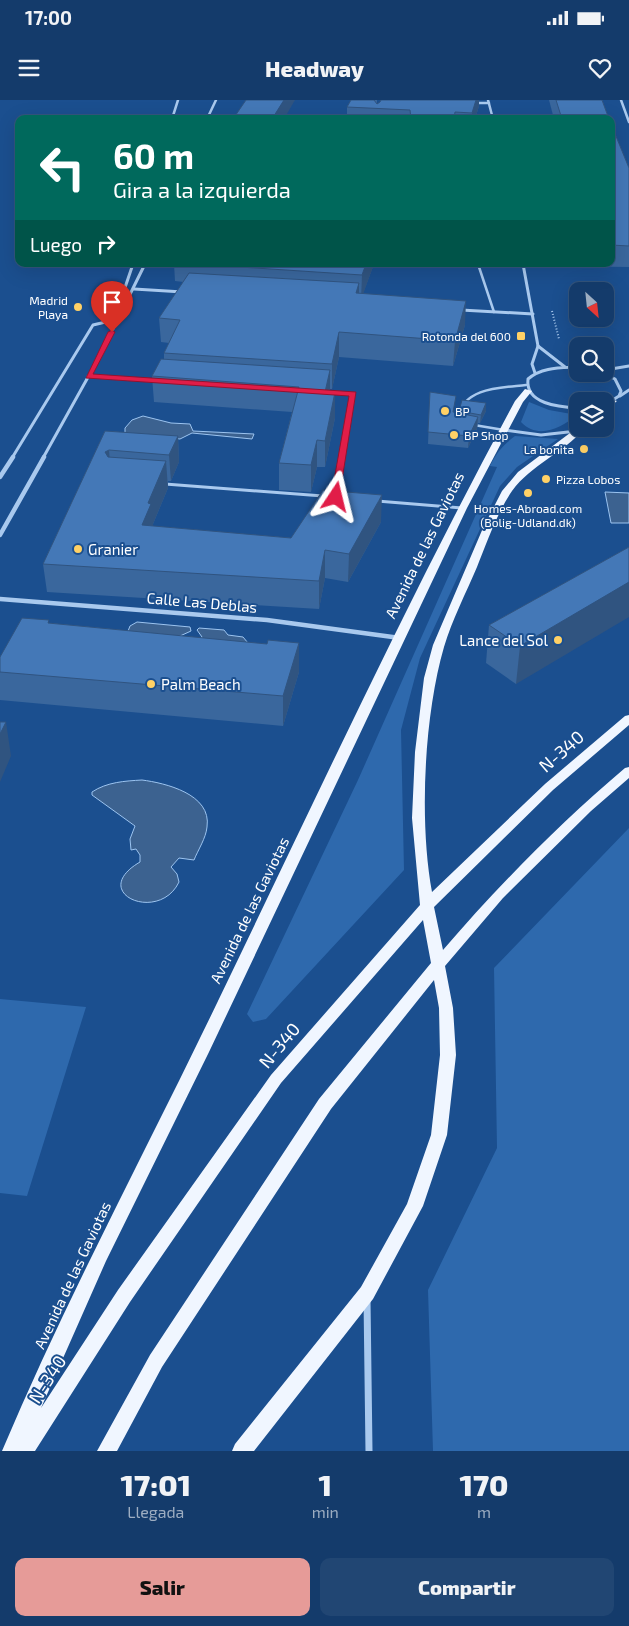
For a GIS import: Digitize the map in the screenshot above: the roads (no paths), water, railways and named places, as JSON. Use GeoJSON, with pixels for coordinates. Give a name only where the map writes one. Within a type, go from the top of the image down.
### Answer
{"type":"FeatureCollection","features":[{"type":"Feature","properties":{"kind":"main road","name":"Avenida de las Gaviotas"},"geometry":{"type":"LineString","coordinates":[[12,1451],[98,1258],[201,1052],[462,508],[527,388]]}},
{"type":"Feature","properties":{"kind":"main road"},"geometry":{"type":"LineString","coordinates":[[242,1451],[367,1293],[415,1206],[439,1135],[448,1055],[446,1008],[424,887],[418,818],[421,752],[430,678],[443,636],[488,528],[507,491],[521,474],[569,437]]}},
{"type":"Feature","properties":{"kind":"main road","name":"N-340"},"geometry":{"type":"LineString","coordinates":[[24,1451],[124,1296],[276,1079],[434,898],[549,787],[629,719]]}},
{"type":"Feature","properties":{"kind":"main road"},"geometry":{"type":"LineString","coordinates":[[107,1451],[156,1361],[325,1104],[417,989],[498,895],[586,808],[629,771]]}},
{"type":"Feature","properties":{"kind":"street"},"geometry":{"type":"LineString","coordinates":[[173,115],[178,100]]}},
{"type":"Feature","properties":{"kind":"street"},"geometry":{"type":"LineString","coordinates":[[209,115],[216,100]]}},
{"type":"Feature","properties":{"kind":"street"},"geometry":{"type":"LineString","coordinates":[[621,100],[629,122]]}},
{"type":"Feature","properties":{"kind":"street"},"geometry":{"type":"LineString","coordinates":[[469,103],[489,102],[492,115]]}},
{"type":"Feature","properties":{"kind":"street"},"geometry":{"type":"LineString","coordinates":[[0,477],[92,325],[114,320],[133,267]]}},
{"type":"Feature","properties":{"kind":"street"},"geometry":{"type":"LineString","coordinates":[[0,535],[88,376],[144,267]]}},
{"type":"Feature","properties":{"kind":"street"},"geometry":{"type":"LineString","coordinates":[[524,267],[538,346],[532,364],[535,374]]}},
{"type":"Feature","properties":{"kind":"street"},"geometry":{"type":"LineString","coordinates":[[134,289],[189,292]]}},
{"type":"Feature","properties":{"kind":"street"},"geometry":{"type":"LineString","coordinates":[[456,309],[533,314]]}},
{"type":"Feature","properties":{"kind":"street"},"geometry":{"type":"LineString","coordinates":[[538,346],[565,367]]}},
{"type":"Feature","properties":{"kind":"street"},"geometry":{"type":"LineString","coordinates":[[614,368],[629,366]]}},
{"type":"Feature","properties":{"kind":"street"},"geometry":{"type":"LineString","coordinates":[[569,367],[535,374],[528,379],[527,388],[546,403],[569,407]]}},
{"type":"Feature","properties":{"kind":"street"},"geometry":{"type":"LineString","coordinates":[[614,381],[620,385],[622,391],[614,400]]}},
{"type":"Feature","properties":{"kind":"street"},"geometry":{"type":"LineString","coordinates":[[614,401],[629,390]]}},
{"type":"Feature","properties":{"kind":"street"},"geometry":{"type":"LineString","coordinates":[[504,430],[541,435],[569,431]]}},
{"type":"Feature","properties":{"kind":"street","name":"Calle Las Deblas"},"geometry":{"type":"LineString","coordinates":[[0,599],[266,620],[400,638]]}},
{"type":"Feature","properties":{"kind":"street"},"geometry":{"type":"LineString","coordinates":[[367,1293],[369,1451]]}},
{"type":"Feature","properties":{"kind":"lane"},"geometry":{"type":"LineString","coordinates":[[479,267],[494,312]]}},
{"type":"Feature","properties":{"kind":"lane"},"geometry":{"type":"LineString","coordinates":[[88,376],[165,381]]}},
{"type":"Feature","properties":{"kind":"lane"},"geometry":{"type":"LineString","coordinates":[[455,422],[458,407],[478,391],[527,388]]}},
{"type":"Feature","properties":{"kind":"lane"},"geometry":{"type":"LineString","coordinates":[[324,392],[354,394],[336,497]]}},
{"type":"Feature","properties":{"kind":"lane"},"geometry":{"type":"LineString","coordinates":[[471,425],[504,430]]}},
{"type":"Feature","properties":{"kind":"lane"},"geometry":{"type":"LineString","coordinates":[[160,484],[326,496]]}},
{"type":"Feature","properties":{"kind":"lane"},"geometry":{"type":"LineString","coordinates":[[375,501],[462,508]]}},
{"type":"Feature","properties":{"kind":"place","name":"Madrid Playa"},"geometry":{"type":"Point","coordinates":[78,307]}},
{"type":"Feature","properties":{"kind":"place","name":"Rotonda del 600"},"geometry":{"type":"Point","coordinates":[521,336]}},
{"type":"Feature","properties":{"kind":"place","name":"BP"},"geometry":{"type":"Point","coordinates":[445,411]}},
{"type":"Feature","properties":{"kind":"place","name":"BP Shop"},"geometry":{"type":"Point","coordinates":[454,435]}},
{"type":"Feature","properties":{"kind":"place","name":"La bonita"},"geometry":{"type":"Point","coordinates":[584,449]}},
{"type":"Feature","properties":{"kind":"place","name":"Pizza Lobos"},"geometry":{"type":"Point","coordinates":[546,479]}},
{"type":"Feature","properties":{"kind":"place","name":"Homes-Abroad.com (Bolig-Udland.dk)"},"geometry":{"type":"Point","coordinates":[528,493]}},
{"type":"Feature","properties":{"kind":"place","name":"Granier"},"geometry":{"type":"Point","coordinates":[78,549]}},
{"type":"Feature","properties":{"kind":"place","name":"Lance del Sol"},"geometry":{"type":"Point","coordinates":[558,640]}},
{"type":"Feature","properties":{"kind":"place","name":"Palm Beach"},"geometry":{"type":"Point","coordinates":[151,684]}}]}
